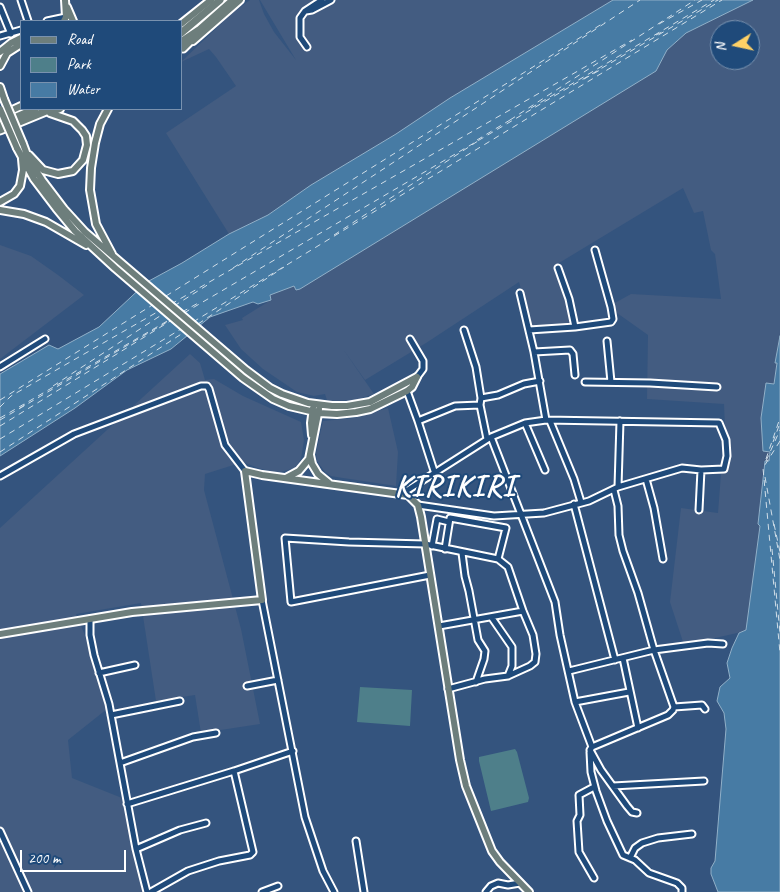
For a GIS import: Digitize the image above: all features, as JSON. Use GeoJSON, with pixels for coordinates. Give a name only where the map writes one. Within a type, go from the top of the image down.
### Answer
{"type":"FeatureCollection","features":[{"type":"Feature","properties":{"kind":"highway"},"geometry":{"type":"LineString","coordinates":[[182,32],[220,0]]}},
{"type":"Feature","properties":{"kind":"highway"},"geometry":{"type":"LineString","coordinates":[[182,46],[189,43],[233,0]]}},
{"type":"Feature","properties":{"kind":"highway"},"geometry":{"type":"LineString","coordinates":[[182,46],[201,32]]}},
{"type":"Feature","properties":{"kind":"highway"},"geometry":{"type":"LineString","coordinates":[[0,124],[33,110]]}},
{"type":"Feature","properties":{"kind":"highway"},"geometry":{"type":"LineString","coordinates":[[0,132],[51,111]]}},
{"type":"Feature","properties":{"kind":"main road"},"geometry":{"type":"LineString","coordinates":[[182,23],[211,0]]}},
{"type":"Feature","properties":{"kind":"main road"},"geometry":{"type":"LineString","coordinates":[[201,32],[240,0]]}},
{"type":"Feature","properties":{"kind":"main road"},"geometry":{"type":"LineString","coordinates":[[65,3],[65,19]]}},
{"type":"Feature","properties":{"kind":"main road"},"geometry":{"type":"LineString","coordinates":[[65,3],[70,10],[73,20]]}},
{"type":"Feature","properties":{"kind":"main road"},"geometry":{"type":"LineString","coordinates":[[0,48],[20,38]]}},
{"type":"Feature","properties":{"kind":"main road"},"geometry":{"type":"LineString","coordinates":[[0,52],[11,43]]}},
{"type":"Feature","properties":{"kind":"main road"},"geometry":{"type":"LineString","coordinates":[[0,66],[7,53],[20,45]]}},
{"type":"Feature","properties":{"kind":"main road"},"geometry":{"type":"LineString","coordinates":[[0,87],[20,146]]}},
{"type":"Feature","properties":{"kind":"main road"},"geometry":{"type":"LineString","coordinates":[[0,115],[20,106]]}},
{"type":"Feature","properties":{"kind":"main road"},"geometry":{"type":"LineString","coordinates":[[0,109],[24,154],[34,179],[75,230],[102,256]]}},
{"type":"Feature","properties":{"kind":"main road"},"geometry":{"type":"LineString","coordinates":[[107,110],[100,124],[95,142],[90,168],[90,190],[96,224],[116,263]]}},
{"type":"Feature","properties":{"kind":"main road"},"geometry":{"type":"LineString","coordinates":[[24,154],[43,170],[58,174],[73,171],[83,160],[87,145],[86,136],[73,121],[62,118],[51,111]]}},
{"type":"Feature","properties":{"kind":"main road"},"geometry":{"type":"LineString","coordinates":[[24,154],[64,209],[116,263],[224,356],[270,388],[282,394],[316,404],[347,406],[370,402],[417,377]]}},
{"type":"Feature","properties":{"kind":"main road"},"geometry":{"type":"LineString","coordinates":[[0,202],[14,194],[20,186],[24,154]]}},
{"type":"Feature","properties":{"kind":"main road"},"geometry":{"type":"LineString","coordinates":[[0,210],[24,214],[46,222],[74,236],[102,256],[116,263]]}},
{"type":"Feature","properties":{"kind":"main road"},"geometry":{"type":"LineString","coordinates":[[224,356],[243,378],[268,396],[289,406],[315,412],[345,414],[370,409],[407,391],[412,387],[417,377]]}},
{"type":"Feature","properties":{"kind":"main road"},"geometry":{"type":"LineString","coordinates":[[284,478],[299,471],[307,462],[313,436],[316,404]]}},
{"type":"Feature","properties":{"kind":"main road"},"geometry":{"type":"LineString","coordinates":[[310,455],[312,464],[318,474],[330,483]]}},
{"type":"Feature","properties":{"kind":"main road"},"geometry":{"type":"LineString","coordinates":[[0,634],[132,612],[262,600],[245,471],[284,478],[403,493],[418,505],[428,545],[430,575],[448,689],[460,760],[469,796],[492,851],[529,892]]}},
{"type":"Feature","properties":{"kind":"street"},"geometry":{"type":"LineString","coordinates":[[20,0],[28,20]]}},
{"type":"Feature","properties":{"kind":"street"},"geometry":{"type":"LineString","coordinates":[[307,47],[300,37],[300,18],[305,11],[322,0]]}},
{"type":"Feature","properties":{"kind":"street"},"geometry":{"type":"LineString","coordinates":[[305,11],[312,10],[331,0]]}},
{"type":"Feature","properties":{"kind":"street"},"geometry":{"type":"LineString","coordinates":[[0,7],[11,34]]}},
{"type":"Feature","properties":{"kind":"street"},"geometry":{"type":"LineString","coordinates":[[0,36],[20,30]]}},
{"type":"Feature","properties":{"kind":"street"},"geometry":{"type":"LineString","coordinates":[[529,330],[575,328],[611,322],[613,319],[595,250]]}},
{"type":"Feature","properties":{"kind":"street"},"geometry":{"type":"LineString","coordinates":[[558,268],[569,299],[575,328]]}},
{"type":"Feature","properties":{"kind":"street"},"geometry":{"type":"LineString","coordinates":[[520,293],[548,421],[574,479],[581,502]]}},
{"type":"Feature","properties":{"kind":"street"},"geometry":{"type":"LineString","coordinates":[[464,330],[476,367],[481,398],[480,405],[489,438],[555,602],[560,635],[575,702],[591,749],[601,770],[632,812],[637,813]]}},
{"type":"Feature","properties":{"kind":"street"},"geometry":{"type":"LineString","coordinates":[[0,367],[45,339]]}},
{"type":"Feature","properties":{"kind":"street"},"geometry":{"type":"LineString","coordinates":[[410,339],[423,361],[422,369],[417,377]]}},
{"type":"Feature","properties":{"kind":"street"},"geometry":{"type":"LineString","coordinates":[[607,341],[611,382]]}},
{"type":"Feature","properties":{"kind":"street"},"geometry":{"type":"LineString","coordinates":[[534,352],[570,350],[573,354],[575,375]]}},
{"type":"Feature","properties":{"kind":"street"},"geometry":{"type":"LineString","coordinates":[[481,398],[498,395],[524,384],[540,382]]}},
{"type":"Feature","properties":{"kind":"street"},"geometry":{"type":"LineString","coordinates":[[585,382],[718,387]]}},
{"type":"Feature","properties":{"kind":"street"},"geometry":{"type":"LineString","coordinates":[[0,476],[74,434],[201,386],[206,386],[209,389],[225,445],[245,471]]}},
{"type":"Feature","properties":{"kind":"street"},"geometry":{"type":"LineString","coordinates":[[407,391],[435,474]]}},
{"type":"Feature","properties":{"kind":"street"},"geometry":{"type":"LineString","coordinates":[[418,421],[455,406],[480,405]]}},
{"type":"Feature","properties":{"kind":"street"},"geometry":{"type":"LineString","coordinates":[[403,493],[489,438],[525,423],[548,421],[719,423],[726,440],[724,469],[701,470],[682,468],[544,513],[494,516],[418,505]]}},
{"type":"Feature","properties":{"kind":"street"},"geometry":{"type":"LineString","coordinates":[[591,749],[668,715],[674,706],[654,650],[619,535],[616,489],[620,421]]}},
{"type":"Feature","properties":{"kind":"street"},"geometry":{"type":"LineString","coordinates":[[525,423],[545,470]]}},
{"type":"Feature","properties":{"kind":"street"},"geometry":{"type":"LineString","coordinates":[[699,510],[701,470]]}},
{"type":"Feature","properties":{"kind":"street"},"geometry":{"type":"LineString","coordinates":[[646,479],[664,559]]}},
{"type":"Feature","properties":{"kind":"street"},"geometry":{"type":"LineString","coordinates":[[574,504],[615,660]]}},
{"type":"Feature","properties":{"kind":"street"},"geometry":{"type":"LineString","coordinates":[[445,549],[450,518],[506,528],[498,559]]}},
{"type":"Feature","properties":{"kind":"street"},"geometry":{"type":"LineString","coordinates":[[428,545],[437,519],[449,522]]}},
{"type":"Feature","properties":{"kind":"street"},"geometry":{"type":"LineString","coordinates":[[430,575],[291,602],[285,538],[428,545],[498,559],[508,567],[533,635],[536,659],[533,664],[508,676],[485,679],[448,689]]}},
{"type":"Feature","properties":{"kind":"street"},"geometry":{"type":"LineString","coordinates":[[462,552],[464,576],[470,590],[478,640],[485,652],[476,682]]}},
{"type":"Feature","properties":{"kind":"street"},"geometry":{"type":"LineString","coordinates":[[262,600],[305,817],[323,871],[334,892]]}},
{"type":"Feature","properties":{"kind":"street"},"geometry":{"type":"LineString","coordinates":[[439,626],[523,611]]}},
{"type":"Feature","properties":{"kind":"street"},"geometry":{"type":"LineString","coordinates":[[492,618],[512,647],[512,666],[508,676]]}},
{"type":"Feature","properties":{"kind":"street"},"geometry":{"type":"LineString","coordinates":[[90,619],[90,636],[111,715],[136,849],[147,892]]}},
{"type":"Feature","properties":{"kind":"street"},"geometry":{"type":"LineString","coordinates":[[569,670],[654,650],[723,644]]}},
{"type":"Feature","properties":{"kind":"street"},"geometry":{"type":"LineString","coordinates":[[623,658],[638,728]]}},
{"type":"Feature","properties":{"kind":"street"},"geometry":{"type":"LineString","coordinates":[[99,673],[135,665]]}},
{"type":"Feature","properties":{"kind":"street"},"geometry":{"type":"LineString","coordinates":[[247,686],[278,680]]}},
{"type":"Feature","properties":{"kind":"street"},"geometry":{"type":"LineString","coordinates":[[575,702],[629,692]]}},
{"type":"Feature","properties":{"kind":"street"},"geometry":{"type":"LineString","coordinates":[[111,715],[180,701]]}},
{"type":"Feature","properties":{"kind":"street"},"geometry":{"type":"LineString","coordinates":[[674,706],[702,705],[705,709]]}},
{"type":"Feature","properties":{"kind":"street"},"geometry":{"type":"LineString","coordinates":[[120,763],[193,736],[216,734]]}},
{"type":"Feature","properties":{"kind":"street"},"geometry":{"type":"LineString","coordinates":[[591,749],[594,787],[623,855],[635,860],[649,873],[677,883],[682,888],[682,892]]}},
{"type":"Feature","properties":{"kind":"street"},"geometry":{"type":"LineString","coordinates":[[127,804],[293,751]]}},
{"type":"Feature","properties":{"kind":"street"},"geometry":{"type":"LineString","coordinates":[[151,892],[188,871],[219,861],[250,855],[254,852],[234,771]]}},
{"type":"Feature","properties":{"kind":"street"},"geometry":{"type":"LineString","coordinates":[[613,786],[704,781]]}},
{"type":"Feature","properties":{"kind":"street"},"geometry":{"type":"LineString","coordinates":[[594,787],[579,795],[580,816],[577,821],[579,852],[594,878]]}},
{"type":"Feature","properties":{"kind":"street"},"geometry":{"type":"LineString","coordinates":[[136,849],[180,830],[206,823]]}},
{"type":"Feature","properties":{"kind":"street"},"geometry":{"type":"LineString","coordinates":[[0,831],[28,892]]}},
{"type":"Feature","properties":{"kind":"street"},"geometry":{"type":"LineString","coordinates":[[630,858],[635,848],[642,843],[658,838],[692,834]]}},
{"type":"Feature","properties":{"kind":"street"},"geometry":{"type":"LineString","coordinates":[[356,841],[364,892]]}},
{"type":"Feature","properties":{"kind":"street"},"geometry":{"type":"LineString","coordinates":[[486,892],[491,886],[498,883],[508,885],[520,883]]}},
{"type":"Feature","properties":{"kind":"street"},"geometry":{"type":"LineString","coordinates":[[262,892],[278,886]]}},
{"type":"Feature","properties":{"kind":"shaded area"},"geometry":{"type":"Polygon","coordinates":[[[250,0],[259,0],[274,32],[296,60],[260,0],[613,0],[450,98],[396,134],[311,185],[268,215],[229,234],[166,133],[236,86],[209,49],[182,62],[232,13],[250,0]]]}},
{"type":"Feature","properties":{"kind":"shaded area"},"geometry":{"type":"Polygon","coordinates":[[[753,0],[780,0],[780,336],[775,362],[777,363],[774,384],[766,384],[770,452],[769,462],[764,461],[758,523],[760,525],[746,631],[684,645],[670,602],[681,508],[718,513],[721,474],[727,470],[728,440],[725,427],[724,404],[647,399],[648,335],[617,313],[613,304],[631,294],[721,299],[715,254],[711,250],[703,211],[694,213],[683,188],[554,266],[570,296],[572,325],[532,328],[519,282],[426,343],[365,380],[343,349],[374,394],[355,400],[333,401],[327,400],[325,394],[314,396],[297,392],[263,369],[241,349],[225,325],[243,320],[242,318],[271,300],[270,295],[294,286],[656,71],[667,50],[686,33],[710,21],[710,70],[760,70],[760,20],[712,20],[753,0]]]}},
{"type":"Feature","properties":{"kind":"shaded area"},"geometry":{"type":"Polygon","coordinates":[[[0,245],[31,256],[84,295],[0,359],[0,245]]]}},
{"type":"Feature","properties":{"kind":"shaded area"},"geometry":{"type":"Polygon","coordinates":[[[190,354],[200,363],[205,380],[214,379],[243,396],[301,422],[304,440],[301,459],[295,468],[277,473],[243,462],[205,474],[204,490],[241,629],[260,724],[201,733],[195,695],[156,701],[141,603],[76,614],[84,633],[107,709],[68,740],[72,778],[127,800],[147,892],[0,892],[0,528],[190,354]]]}},
{"type":"Feature","properties":{"kind":"shaded area"},"geometry":{"type":"Polygon","coordinates":[[[388,408],[398,452],[396,486],[331,476],[325,472],[317,461],[316,453],[323,421],[354,418],[388,408]]]}},
{"type":"Feature","properties":{"kind":"green space"},"geometry":{"type":"Polygon","coordinates":[[[360,687],[412,690],[410,726],[357,722],[360,687]]]}},
{"type":"Feature","properties":{"kind":"green space"},"geometry":{"type":"Polygon","coordinates":[[[515,749],[529,798],[528,802],[491,811],[479,757],[515,749]]]}},
{"type":"Feature","properties":{"kind":"water"},"geometry":{"type":"Polygon","coordinates":[[[613,0],[753,0],[686,33],[667,50],[656,71],[300,289],[296,290],[294,286],[270,295],[271,300],[258,304],[253,302],[210,317],[171,349],[127,370],[75,408],[0,456],[0,374],[49,345],[58,349],[99,327],[147,282],[229,234],[268,215],[311,185],[396,134],[450,98],[613,0]]]}},
{"type":"Feature","properties":{"kind":"water"},"geometry":{"type":"Polygon","coordinates":[[[780,336],[780,892],[718,892],[711,874],[711,868],[715,861],[726,729],[724,713],[717,701],[720,687],[730,678],[727,663],[732,648],[739,633],[746,630],[760,526],[758,524],[765,461],[769,461],[770,452],[763,451],[761,418],[766,383],[774,384],[777,363],[775,363],[780,336]]]}},
{"type":"Feature","properties":{"kind":"ferry route"},"geometry":{"type":"LineString","coordinates":[[233,268],[640,0]]}},
{"type":"Feature","properties":{"kind":"ferry route"},"geometry":{"type":"LineString","coordinates":[[510,120],[695,0]]}},
{"type":"Feature","properties":{"kind":"ferry route"},"geometry":{"type":"LineString","coordinates":[[659,24],[702,0]]}},
{"type":"Feature","properties":{"kind":"ferry route"},"geometry":{"type":"LineString","coordinates":[[531,108],[714,0]]}},
{"type":"Feature","properties":{"kind":"ferry route"},"geometry":{"type":"LineString","coordinates":[[184,313],[718,0]]}},
{"type":"Feature","properties":{"kind":"ferry route"},"geometry":{"type":"LineString","coordinates":[[193,322],[722,0]]}},
{"type":"Feature","properties":{"kind":"ferry route"},"geometry":{"type":"LineString","coordinates":[[166,296],[605,22]]}},
{"type":"Feature","properties":{"kind":"ferry route"},"geometry":{"type":"LineString","coordinates":[[656,35],[664,31]]}},
{"type":"Feature","properties":{"kind":"ferry route"},"geometry":{"type":"LineString","coordinates":[[171,304],[632,40]]}},
{"type":"Feature","properties":{"kind":"ferry route"},"geometry":{"type":"LineString","coordinates":[[584,79],[600,70]]}},
{"type":"Feature","properties":{"kind":"ferry route"},"geometry":{"type":"LineString","coordinates":[[477,140],[510,120]]}},
{"type":"Feature","properties":{"kind":"ferry route"},"geometry":{"type":"LineString","coordinates":[[334,235],[481,139]]}},
{"type":"Feature","properties":{"kind":"ferry route"},"geometry":{"type":"LineString","coordinates":[[198,324],[284,267]]}},
{"type":"Feature","properties":{"kind":"ferry route"},"geometry":{"type":"LineString","coordinates":[[174,306],[209,284]]}},
{"type":"Feature","properties":{"kind":"ferry route"},"geometry":{"type":"LineString","coordinates":[[182,312],[200,302]]}},
{"type":"Feature","properties":{"kind":"ferry route"},"geometry":{"type":"LineString","coordinates":[[0,400],[154,304]]}},
{"type":"Feature","properties":{"kind":"ferry route"},"geometry":{"type":"LineString","coordinates":[[0,407],[11,396],[159,311]]}},
{"type":"Feature","properties":{"kind":"ferry route"},"geometry":{"type":"LineString","coordinates":[[53,386],[163,314]]}},
{"type":"Feature","properties":{"kind":"ferry route"},"geometry":{"type":"LineString","coordinates":[[0,418],[169,320]]}},
{"type":"Feature","properties":{"kind":"ferry route"},"geometry":{"type":"LineString","coordinates":[[0,426],[172,320]]}},
{"type":"Feature","properties":{"kind":"ferry route"},"geometry":{"type":"LineString","coordinates":[[0,420],[167,322]]}},
{"type":"Feature","properties":{"kind":"ferry route"},"geometry":{"type":"LineString","coordinates":[[0,439],[181,329]]}},
{"type":"Feature","properties":{"kind":"ferry route"},"geometry":{"type":"LineString","coordinates":[[0,452],[186,331]]}},
{"type":"Feature","properties":{"kind":"ferry route"},"geometry":{"type":"LineString","coordinates":[[20,408],[29,402]]}},
{"type":"Feature","properties":{"kind":"ferry route"},"geometry":{"type":"LineString","coordinates":[[766,459],[780,418]]}},
{"type":"Feature","properties":{"kind":"ferry route"},"geometry":{"type":"LineString","coordinates":[[773,442],[780,423]]}},
{"type":"Feature","properties":{"kind":"ferry route"},"geometry":{"type":"LineString","coordinates":[[766,461],[780,430]]}},
{"type":"Feature","properties":{"kind":"ferry route"},"geometry":{"type":"LineString","coordinates":[[780,441],[763,468],[780,653]]}},
{"type":"Feature","properties":{"kind":"ferry route"},"geometry":{"type":"LineString","coordinates":[[765,477],[780,560]]}},
{"type":"Feature","properties":{"kind":"ferry route"},"geometry":{"type":"LineString","coordinates":[[774,524],[780,552]]}},
{"type":"Feature","properties":{"kind":"ferry route"},"geometry":{"type":"LineString","coordinates":[[772,549],[780,633]]}},
{"type":"Feature","properties":{"kind":"district","name":"KIRIKIRI"},"geometry":{"type":"Point","coordinates":[455,488]}}]}
